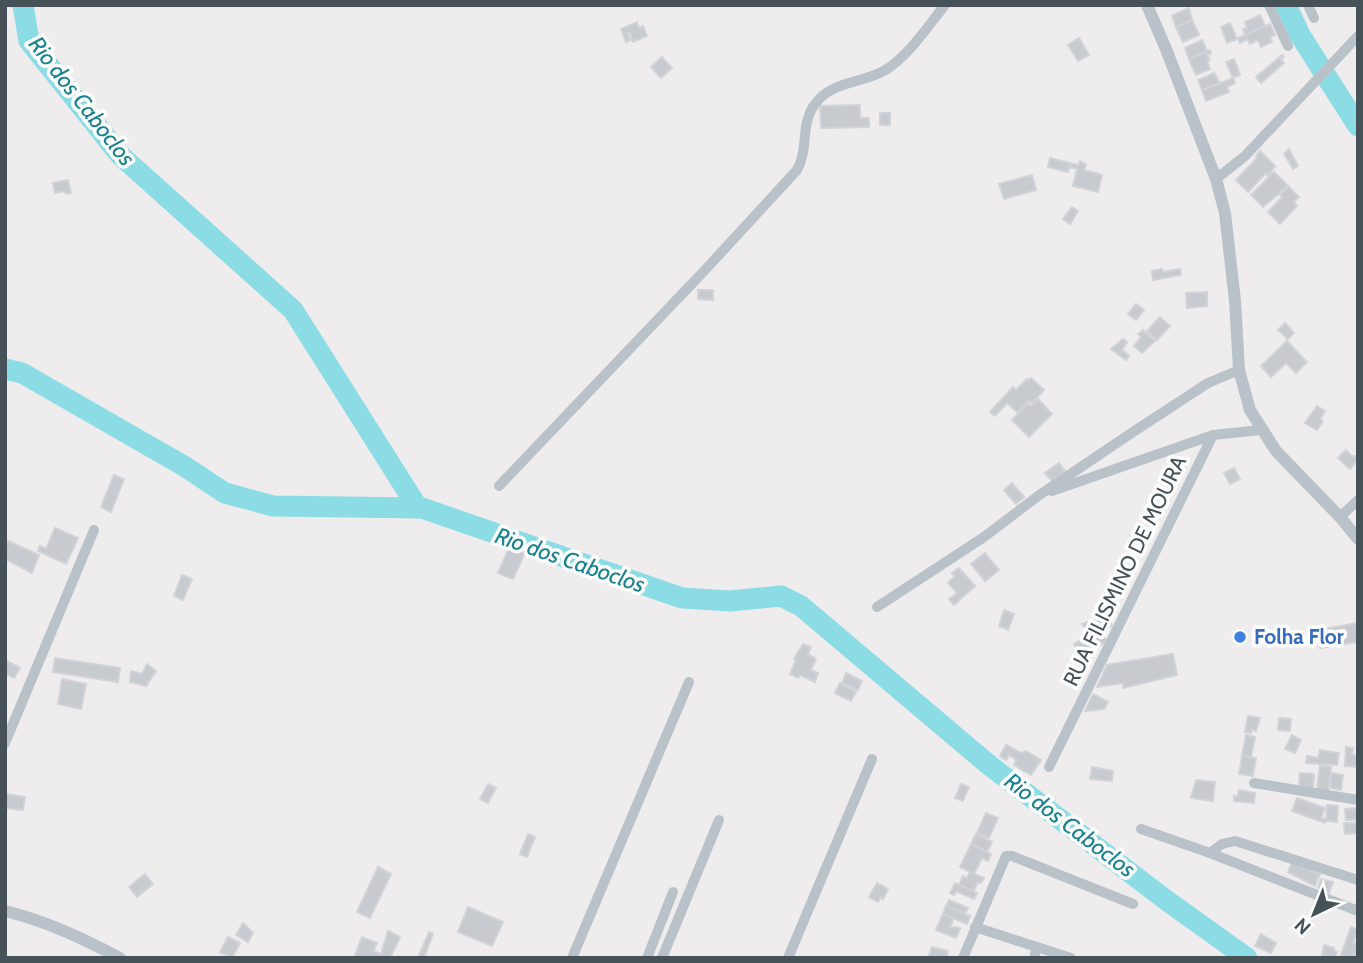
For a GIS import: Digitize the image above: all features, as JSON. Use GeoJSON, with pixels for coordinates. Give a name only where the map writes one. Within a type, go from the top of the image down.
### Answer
{"type":"FeatureCollection","features":[{"type":"Feature","properties":{"kind":"street"},"geometry":{"type":"LineString","coordinates":[[499,486],[797,170],[803,159],[804,130],[816,102],[835,87],[888,69],[902,57],[945,5]]}},
{"type":"Feature","properties":{"kind":"street"},"geometry":{"type":"LineString","coordinates":[[1147,5],[1216,179],[1225,214],[1239,370],[1250,411],[1276,451],[1358,539]]}},
{"type":"Feature","properties":{"kind":"street"},"geometry":{"type":"LineString","coordinates":[[1269,5],[1288,46]]}},
{"type":"Feature","properties":{"kind":"street"},"geometry":{"type":"LineString","coordinates":[[1308,5],[1314,18]]}},
{"type":"Feature","properties":{"kind":"street"},"geometry":{"type":"LineString","coordinates":[[1216,179],[1245,156],[1358,36]]}},
{"type":"Feature","properties":{"kind":"street"},"geometry":{"type":"LineString","coordinates":[[877,607],[985,537],[1038,496],[1208,383],[1239,370]]}},
{"type":"Feature","properties":{"kind":"street"},"geometry":{"type":"LineString","coordinates":[[1038,496],[1213,435],[1261,430]]}},
{"type":"Feature","properties":{"kind":"street","name":"RUA FILISMINO DE MOURA"},"geometry":{"type":"LineString","coordinates":[[1049,766],[1213,435]]}},
{"type":"Feature","properties":{"kind":"street"},"geometry":{"type":"LineString","coordinates":[[1340,517],[1358,500]]}},
{"type":"Feature","properties":{"kind":"street"},"geometry":{"type":"LineString","coordinates":[[5,743],[94,530]]}},
{"type":"Feature","properties":{"kind":"street"},"geometry":{"type":"LineString","coordinates":[[572,958],[689,682]]}},
{"type":"Feature","properties":{"kind":"street"},"geometry":{"type":"LineString","coordinates":[[788,958],[872,759]]}},
{"type":"Feature","properties":{"kind":"street"},"geometry":{"type":"LineString","coordinates":[[1254,783],[1358,800]]}},
{"type":"Feature","properties":{"kind":"street"},"geometry":{"type":"LineString","coordinates":[[663,958],[719,820]]}},
{"type":"Feature","properties":{"kind":"street"},"geometry":{"type":"LineString","coordinates":[[1141,829],[1358,911]]}},
{"type":"Feature","properties":{"kind":"street"},"geometry":{"type":"LineString","coordinates":[[1210,853],[1222,844],[1235,841],[1358,880]]}},
{"type":"Feature","properties":{"kind":"street"},"geometry":{"type":"LineString","coordinates":[[963,958],[1006,856],[1012,856],[1133,904]]}},
{"type":"Feature","properties":{"kind":"street"},"geometry":{"type":"LineString","coordinates":[[647,958],[673,892]]}},
{"type":"Feature","properties":{"kind":"street"},"geometry":{"type":"LineString","coordinates":[[5,911],[37,919],[113,956]]}},
{"type":"Feature","properties":{"kind":"street"},"geometry":{"type":"LineString","coordinates":[[975,927],[1071,958]]}},
{"type":"Feature","properties":{"kind":"street"},"geometry":{"type":"LineString","coordinates":[[1034,958],[1037,947]]}},
{"type":"Feature","properties":{"kind":"building"},"geometry":{"type":"Polygon","coordinates":[[[1189,8],[1192,20],[1176,27],[1172,16],[1189,8]]]}},
{"type":"Feature","properties":{"kind":"building"},"geometry":{"type":"Polygon","coordinates":[[[1260,15],[1265,26],[1245,35],[1245,22],[1260,15]]]}},
{"type":"Feature","properties":{"kind":"building"},"geometry":{"type":"Polygon","coordinates":[[[1192,20],[1199,35],[1183,42],[1176,27],[1192,20]]]}},
{"type":"Feature","properties":{"kind":"building"},"geometry":{"type":"Polygon","coordinates":[[[637,22],[639,28],[643,26],[647,36],[633,42],[630,33],[627,33],[630,40],[626,42],[621,29],[637,22]]]}},
{"type":"Feature","properties":{"kind":"building"},"geometry":{"type":"Polygon","coordinates":[[[1230,23],[1237,39],[1227,43],[1221,27],[1230,23]]]}},
{"type":"Feature","properties":{"kind":"building"},"geometry":{"type":"Polygon","coordinates":[[[1270,24],[1275,35],[1270,37],[1272,42],[1261,47],[1258,40],[1250,44],[1247,39],[1240,43],[1238,38],[1270,24]]]}},
{"type":"Feature","properties":{"kind":"building"},"geometry":{"type":"Polygon","coordinates":[[[1079,38],[1089,55],[1078,61],[1068,45],[1079,38]]]}},
{"type":"Feature","properties":{"kind":"building"},"geometry":{"type":"Polygon","coordinates":[[[1202,40],[1207,51],[1189,59],[1185,48],[1202,40]]]}},
{"type":"Feature","properties":{"kind":"building"},"geometry":{"type":"Polygon","coordinates":[[[1210,50],[1211,53],[1207,55],[1210,60],[1207,61],[1210,69],[1196,75],[1189,59],[1210,50]]]}},
{"type":"Feature","properties":{"kind":"building"},"geometry":{"type":"Polygon","coordinates":[[[1282,55],[1284,63],[1261,83],[1256,77],[1282,55]]]}},
{"type":"Feature","properties":{"kind":"building"},"geometry":{"type":"Polygon","coordinates":[[[662,57],[672,68],[661,78],[651,67],[662,57]]]}},
{"type":"Feature","properties":{"kind":"building"},"geometry":{"type":"Polygon","coordinates":[[[1234,59],[1240,75],[1233,78],[1226,62],[1234,59]]]}},
{"type":"Feature","properties":{"kind":"building"},"geometry":{"type":"Polygon","coordinates":[[[1214,73],[1220,83],[1202,90],[1198,80],[1214,73]]]}},
{"type":"Feature","properties":{"kind":"building"},"geometry":{"type":"Polygon","coordinates":[[[1233,78],[1235,83],[1227,87],[1229,92],[1206,101],[1202,90],[1233,78]]]}},
{"type":"Feature","properties":{"kind":"building"},"geometry":{"type":"Polygon","coordinates":[[[860,105],[860,118],[869,118],[869,127],[821,128],[820,106],[860,105]]]}},
{"type":"Feature","properties":{"kind":"building"},"geometry":{"type":"Polygon","coordinates":[[[880,113],[890,113],[890,125],[880,125],[880,113]]]}},
{"type":"Feature","properties":{"kind":"building"},"geometry":{"type":"Polygon","coordinates":[[[1289,149],[1298,166],[1293,169],[1284,154],[1289,149]]]}},
{"type":"Feature","properties":{"kind":"building"},"geometry":{"type":"Polygon","coordinates":[[[1260,151],[1275,166],[1268,176],[1266,173],[1248,192],[1236,180],[1257,158],[1260,151]]]}},
{"type":"Feature","properties":{"kind":"building"},"geometry":{"type":"Polygon","coordinates":[[[1050,158],[1070,163],[1068,172],[1048,167],[1050,158]]]}},
{"type":"Feature","properties":{"kind":"building"},"geometry":{"type":"Polygon","coordinates":[[[1080,161],[1086,165],[1084,170],[1102,175],[1098,192],[1073,186],[1077,169],[1069,167],[1070,163],[1078,165],[1080,161]]]}},
{"type":"Feature","properties":{"kind":"building"},"geometry":{"type":"Polygon","coordinates":[[[1274,172],[1288,186],[1263,207],[1251,195],[1274,172]]]}},
{"type":"Feature","properties":{"kind":"building"},"geometry":{"type":"Polygon","coordinates":[[[1032,175],[1036,190],[1004,199],[999,184],[1032,175]]]}},
{"type":"Feature","properties":{"kind":"building"},"geometry":{"type":"Polygon","coordinates":[[[68,180],[71,193],[55,193],[53,183],[68,180]]]}},
{"type":"Feature","properties":{"kind":"building"},"geometry":{"type":"Polygon","coordinates":[[[1288,186],[1299,197],[1294,202],[1297,206],[1280,224],[1268,212],[1288,186]]]}},
{"type":"Feature","properties":{"kind":"building"},"geometry":{"type":"Polygon","coordinates":[[[1072,207],[1078,211],[1070,224],[1063,219],[1072,207]]]}},
{"type":"Feature","properties":{"kind":"building"},"geometry":{"type":"Polygon","coordinates":[[[1162,269],[1163,272],[1180,269],[1181,275],[1153,280],[1152,271],[1162,269]]]}},
{"type":"Feature","properties":{"kind":"building"},"geometry":{"type":"Polygon","coordinates":[[[698,290],[713,290],[713,300],[698,299],[698,290]]]}},
{"type":"Feature","properties":{"kind":"building"},"geometry":{"type":"Polygon","coordinates":[[[1207,292],[1207,306],[1187,308],[1186,293],[1207,292]]]}},
{"type":"Feature","properties":{"kind":"building"},"geometry":{"type":"Polygon","coordinates":[[[1136,304],[1144,310],[1136,320],[1128,314],[1136,304]]]}},
{"type":"Feature","properties":{"kind":"building"},"geometry":{"type":"Polygon","coordinates":[[[1160,317],[1170,326],[1157,340],[1147,331],[1160,317]]]}},
{"type":"Feature","properties":{"kind":"building"},"geometry":{"type":"Polygon","coordinates":[[[1285,323],[1294,333],[1288,339],[1278,330],[1285,323]]]}},
{"type":"Feature","properties":{"kind":"building"},"geometry":{"type":"Polygon","coordinates":[[[1143,330],[1155,341],[1142,353],[1134,346],[1141,337],[1138,334],[1143,330]]]}},
{"type":"Feature","properties":{"kind":"building"},"geometry":{"type":"Polygon","coordinates":[[[1123,339],[1127,342],[1122,350],[1129,356],[1126,360],[1111,349],[1123,339]]]}},
{"type":"Feature","properties":{"kind":"building"},"geometry":{"type":"Polygon","coordinates":[[[1287,341],[1307,362],[1296,373],[1286,363],[1271,377],[1261,366],[1287,341]]]}},
{"type":"Feature","properties":{"kind":"building"},"geometry":{"type":"Polygon","coordinates":[[[1031,378],[1044,390],[1032,403],[1029,400],[1018,413],[1007,403],[995,416],[990,412],[1013,387],[1016,390],[1031,378]]]}},
{"type":"Feature","properties":{"kind":"building"},"geometry":{"type":"Polygon","coordinates":[[[1038,399],[1052,414],[1029,437],[1012,420],[1028,403],[1031,406],[1038,399]]]}},
{"type":"Feature","properties":{"kind":"building"},"geometry":{"type":"Polygon","coordinates":[[[1317,406],[1325,411],[1317,430],[1305,423],[1317,406]]]}},
{"type":"Feature","properties":{"kind":"building"},"geometry":{"type":"Polygon","coordinates":[[[1346,450],[1353,457],[1358,455],[1350,469],[1338,458],[1346,450]]]}},
{"type":"Feature","properties":{"kind":"building"},"geometry":{"type":"Polygon","coordinates":[[[1059,463],[1065,471],[1052,481],[1045,473],[1059,463]]]}},
{"type":"Feature","properties":{"kind":"building"},"geometry":{"type":"Polygon","coordinates":[[[1234,468],[1240,479],[1230,484],[1224,473],[1234,468]]]}},
{"type":"Feature","properties":{"kind":"building"},"geometry":{"type":"Polygon","coordinates":[[[114,475],[124,479],[111,512],[101,507],[114,475]]]}},
{"type":"Feature","properties":{"kind":"building"},"geometry":{"type":"Polygon","coordinates":[[[1012,483],[1024,497],[1016,504],[1004,490],[1012,483]]]}},
{"type":"Feature","properties":{"kind":"building"},"geometry":{"type":"Polygon","coordinates":[[[55,528],[78,538],[66,564],[38,551],[40,546],[46,549],[55,528]]]}},
{"type":"Feature","properties":{"kind":"building"},"geometry":{"type":"Polygon","coordinates":[[[8,541],[39,555],[32,573],[5,559],[8,541]]]}},
{"type":"Feature","properties":{"kind":"building"},"geometry":{"type":"Polygon","coordinates":[[[510,546],[525,553],[513,579],[498,573],[510,546]]]}},
{"type":"Feature","properties":{"kind":"building"},"geometry":{"type":"Polygon","coordinates":[[[985,553],[999,570],[985,581],[971,564],[985,553]]]}},
{"type":"Feature","properties":{"kind":"building"},"geometry":{"type":"Polygon","coordinates":[[[959,568],[975,586],[954,605],[949,599],[957,593],[948,583],[955,576],[952,573],[959,568]]]}},
{"type":"Feature","properties":{"kind":"building"},"geometry":{"type":"Polygon","coordinates":[[[182,575],[192,579],[183,600],[174,596],[182,575]]]}},
{"type":"Feature","properties":{"kind":"building"},"geometry":{"type":"Polygon","coordinates":[[[1004,610],[1014,614],[1008,630],[999,626],[1004,610]]]}},
{"type":"Feature","properties":{"kind":"building"},"geometry":{"type":"Polygon","coordinates":[[[1109,616],[1112,626],[1099,630],[1096,620],[1109,616]]]}},
{"type":"Feature","properties":{"kind":"building"},"geometry":{"type":"Polygon","coordinates":[[[1091,621],[1107,641],[1099,646],[1082,624],[1091,621]]]}},
{"type":"Feature","properties":{"kind":"building"},"geometry":{"type":"Polygon","coordinates":[[[1358,623],[1358,642],[1320,648],[1317,630],[1358,623]]]}},
{"type":"Feature","properties":{"kind":"building"},"geometry":{"type":"Polygon","coordinates":[[[1084,638],[1092,652],[1082,659],[1074,644],[1084,638]]]}},
{"type":"Feature","properties":{"kind":"building"},"geometry":{"type":"Polygon","coordinates":[[[803,644],[811,647],[808,654],[816,659],[811,670],[818,673],[815,682],[790,674],[796,660],[794,659],[803,644]]]}},
{"type":"Feature","properties":{"kind":"building"},"geometry":{"type":"Polygon","coordinates":[[[1173,654],[1177,675],[1123,688],[1123,683],[1097,687],[1107,665],[1173,654]]]}},
{"type":"Feature","properties":{"kind":"building"},"geometry":{"type":"Polygon","coordinates":[[[55,658],[120,668],[118,682],[53,672],[55,658]]]}},
{"type":"Feature","properties":{"kind":"building"},"geometry":{"type":"Polygon","coordinates":[[[5,660],[20,668],[14,678],[5,673],[5,660]]]}},
{"type":"Feature","properties":{"kind":"building"},"geometry":{"type":"Polygon","coordinates":[[[147,664],[156,671],[146,686],[130,682],[131,671],[142,674],[147,664]]]}},
{"type":"Feature","properties":{"kind":"building"},"geometry":{"type":"Polygon","coordinates":[[[846,673],[862,681],[858,690],[842,683],[846,673]]]}},
{"type":"Feature","properties":{"kind":"building"},"geometry":{"type":"Polygon","coordinates":[[[62,679],[86,684],[81,709],[58,704],[62,679]]]}},
{"type":"Feature","properties":{"kind":"building"},"geometry":{"type":"Polygon","coordinates":[[[840,683],[856,692],[851,701],[835,693],[840,683]]]}},
{"type":"Feature","properties":{"kind":"building"},"geometry":{"type":"Polygon","coordinates":[[[1093,694],[1108,702],[1104,709],[1085,711],[1093,694]]]}},
{"type":"Feature","properties":{"kind":"building"},"geometry":{"type":"Polygon","coordinates":[[[1248,716],[1260,718],[1256,731],[1252,729],[1251,733],[1245,732],[1248,716]]]}},
{"type":"Feature","properties":{"kind":"building"},"geometry":{"type":"Polygon","coordinates":[[[1279,718],[1291,719],[1290,731],[1278,730],[1279,718]]]}},
{"type":"Feature","properties":{"kind":"building"},"geometry":{"type":"Polygon","coordinates":[[[1246,735],[1255,737],[1251,757],[1242,756],[1246,735]]]}},
{"type":"Feature","properties":{"kind":"building"},"geometry":{"type":"Polygon","coordinates":[[[1292,735],[1301,740],[1295,753],[1285,749],[1292,735]]]}},
{"type":"Feature","properties":{"kind":"building"},"geometry":{"type":"Polygon","coordinates":[[[1006,745],[1021,753],[1026,751],[1041,760],[1031,775],[1014,765],[1015,759],[1009,755],[1006,760],[1000,756],[1006,745]]]}},
{"type":"Feature","properties":{"kind":"building"},"geometry":{"type":"Polygon","coordinates":[[[1346,747],[1353,748],[1352,755],[1358,756],[1358,767],[1345,766],[1346,747]]]}},
{"type":"Feature","properties":{"kind":"building"},"geometry":{"type":"Polygon","coordinates":[[[1320,750],[1339,753],[1337,765],[1306,763],[1307,756],[1318,758],[1320,750]]]}},
{"type":"Feature","properties":{"kind":"building"},"geometry":{"type":"Polygon","coordinates":[[[1242,756],[1256,758],[1253,776],[1239,774],[1242,756]]]}},
{"type":"Feature","properties":{"kind":"building"},"geometry":{"type":"Polygon","coordinates":[[[1320,765],[1331,767],[1329,791],[1317,790],[1320,765]]]}},
{"type":"Feature","properties":{"kind":"building"},"geometry":{"type":"Polygon","coordinates":[[[1092,767],[1113,771],[1112,781],[1090,779],[1092,767]]]}},
{"type":"Feature","properties":{"kind":"building"},"geometry":{"type":"Polygon","coordinates":[[[1300,773],[1314,774],[1313,788],[1299,786],[1300,773]]]}},
{"type":"Feature","properties":{"kind":"building"},"geometry":{"type":"Polygon","coordinates":[[[1331,773],[1343,775],[1341,790],[1330,788],[1331,773]]]}},
{"type":"Feature","properties":{"kind":"building"},"geometry":{"type":"Polygon","coordinates":[[[1196,780],[1215,782],[1213,801],[1191,798],[1196,780]]]}},
{"type":"Feature","properties":{"kind":"building"},"geometry":{"type":"Polygon","coordinates":[[[488,784],[496,788],[488,803],[480,799],[488,784]]]}},
{"type":"Feature","properties":{"kind":"building"},"geometry":{"type":"Polygon","coordinates":[[[961,784],[969,787],[963,801],[955,798],[961,784]]]}},
{"type":"Feature","properties":{"kind":"building"},"geometry":{"type":"Polygon","coordinates":[[[1239,790],[1255,793],[1254,803],[1234,801],[1239,790]]]}},
{"type":"Feature","properties":{"kind":"building"},"geometry":{"type":"Polygon","coordinates":[[[5,794],[25,797],[23,810],[5,808],[5,794]]]}},
{"type":"Feature","properties":{"kind":"building"},"geometry":{"type":"Polygon","coordinates":[[[1297,798],[1325,808],[1321,818],[1326,819],[1325,823],[1292,811],[1297,798]]]}},
{"type":"Feature","properties":{"kind":"building"},"geometry":{"type":"Polygon","coordinates":[[[1327,805],[1338,806],[1337,822],[1326,821],[1327,805]]]}},
{"type":"Feature","properties":{"kind":"building"},"geometry":{"type":"Polygon","coordinates":[[[1358,808],[1358,820],[1346,820],[1345,809],[1358,808]]]}},
{"type":"Feature","properties":{"kind":"building"},"geometry":{"type":"Polygon","coordinates":[[[986,813],[998,818],[989,838],[977,833],[986,813]]]}},
{"type":"Feature","properties":{"kind":"building"},"geometry":{"type":"Polygon","coordinates":[[[1344,823],[1358,823],[1358,833],[1345,834],[1344,823]]]}},
{"type":"Feature","properties":{"kind":"building"},"geometry":{"type":"Polygon","coordinates":[[[528,834],[535,837],[527,857],[520,854],[528,834]]]}},
{"type":"Feature","properties":{"kind":"building"},"geometry":{"type":"Polygon","coordinates":[[[976,834],[992,842],[987,852],[971,844],[976,834]]]}},
{"type":"Feature","properties":{"kind":"building"},"geometry":{"type":"Polygon","coordinates":[[[971,844],[991,854],[988,861],[982,858],[974,874],[960,867],[971,844]]]}},
{"type":"Feature","properties":{"kind":"building"},"geometry":{"type":"Polygon","coordinates":[[[1292,863],[1304,868],[1306,864],[1312,866],[1310,870],[1320,874],[1315,886],[1288,872],[1292,863]]]}},
{"type":"Feature","properties":{"kind":"building"},"geometry":{"type":"Polygon","coordinates":[[[378,867],[391,874],[370,918],[357,912],[378,867]]]}},
{"type":"Feature","properties":{"kind":"building"},"geometry":{"type":"Polygon","coordinates":[[[970,872],[984,878],[981,883],[978,882],[973,892],[959,885],[963,876],[967,878],[970,872]]]}},
{"type":"Feature","properties":{"kind":"building"},"geometry":{"type":"Polygon","coordinates":[[[145,874],[153,884],[137,897],[129,887],[145,874]]]}},
{"type":"Feature","properties":{"kind":"building"},"geometry":{"type":"Polygon","coordinates":[[[1321,879],[1333,882],[1329,893],[1318,888],[1321,879]]]}},
{"type":"Feature","properties":{"kind":"building"},"geometry":{"type":"Polygon","coordinates":[[[877,883],[888,889],[883,899],[881,897],[878,902],[869,897],[877,883]]]}},
{"type":"Feature","properties":{"kind":"building"},"geometry":{"type":"Polygon","coordinates":[[[955,883],[977,893],[974,899],[956,891],[954,895],[950,893],[955,883]]]}},
{"type":"Feature","properties":{"kind":"building"},"geometry":{"type":"Polygon","coordinates":[[[949,900],[968,908],[965,914],[946,906],[949,900]]]}},
{"type":"Feature","properties":{"kind":"building"},"geometry":{"type":"Polygon","coordinates":[[[946,906],[970,916],[967,924],[943,914],[946,906]]]}},
{"type":"Feature","properties":{"kind":"building"},"geometry":{"type":"Polygon","coordinates":[[[468,907],[503,922],[492,946],[458,932],[468,907]]]}},
{"type":"Feature","properties":{"kind":"building"},"geometry":{"type":"Polygon","coordinates":[[[943,914],[954,918],[950,927],[960,928],[956,938],[936,930],[943,914]]]}},
{"type":"Feature","properties":{"kind":"building"},"geometry":{"type":"Polygon","coordinates":[[[243,923],[253,933],[248,942],[236,935],[243,923]]]}},
{"type":"Feature","properties":{"kind":"building"},"geometry":{"type":"Polygon","coordinates":[[[1351,927],[1358,930],[1353,943],[1358,944],[1358,956],[1353,954],[1353,958],[1341,955],[1351,927]]]}},
{"type":"Feature","properties":{"kind":"building"},"geometry":{"type":"Polygon","coordinates":[[[388,931],[400,937],[390,958],[354,958],[362,937],[377,943],[373,951],[381,954],[388,931]]]}},
{"type":"Feature","properties":{"kind":"building"},"geometry":{"type":"Polygon","coordinates":[[[429,932],[433,934],[424,958],[418,958],[429,932]]]}},
{"type":"Feature","properties":{"kind":"building"},"geometry":{"type":"Polygon","coordinates":[[[1261,934],[1276,943],[1271,953],[1255,946],[1261,934]]]}},
{"type":"Feature","properties":{"kind":"building"},"geometry":{"type":"Polygon","coordinates":[[[228,937],[240,943],[232,958],[220,952],[228,937]]]}},
{"type":"Feature","properties":{"kind":"building"},"geometry":{"type":"Polygon","coordinates":[[[1324,945],[1334,948],[1337,952],[1335,958],[1322,955],[1324,945]]]}},
{"type":"Feature","properties":{"kind":"building"},"geometry":{"type":"Polygon","coordinates":[[[932,947],[948,951],[946,958],[928,958],[932,947]]]}},
{"type":"Feature","properties":{"kind":"waterway","name":"Rio dos Caboclos"},"geometry":{"type":"LineString","coordinates":[[23,5],[29,41],[120,155],[293,310],[418,508]]}},
{"type":"Feature","properties":{"kind":"waterway"},"geometry":{"type":"LineString","coordinates":[[1286,5],[1300,35],[1358,126]]}},
{"type":"Feature","properties":{"kind":"waterway","name":"Rio dos Caboclos"},"geometry":{"type":"LineString","coordinates":[[5,369],[22,373],[184,466],[225,493],[273,506],[422,508],[682,598],[730,601],[781,596],[801,606],[989,765],[1247,958]]}},
{"type":"Feature","properties":{"kind":"place","name":"Folha Flor"},"geometry":{"type":"Point","coordinates":[1240,637]}}]}
